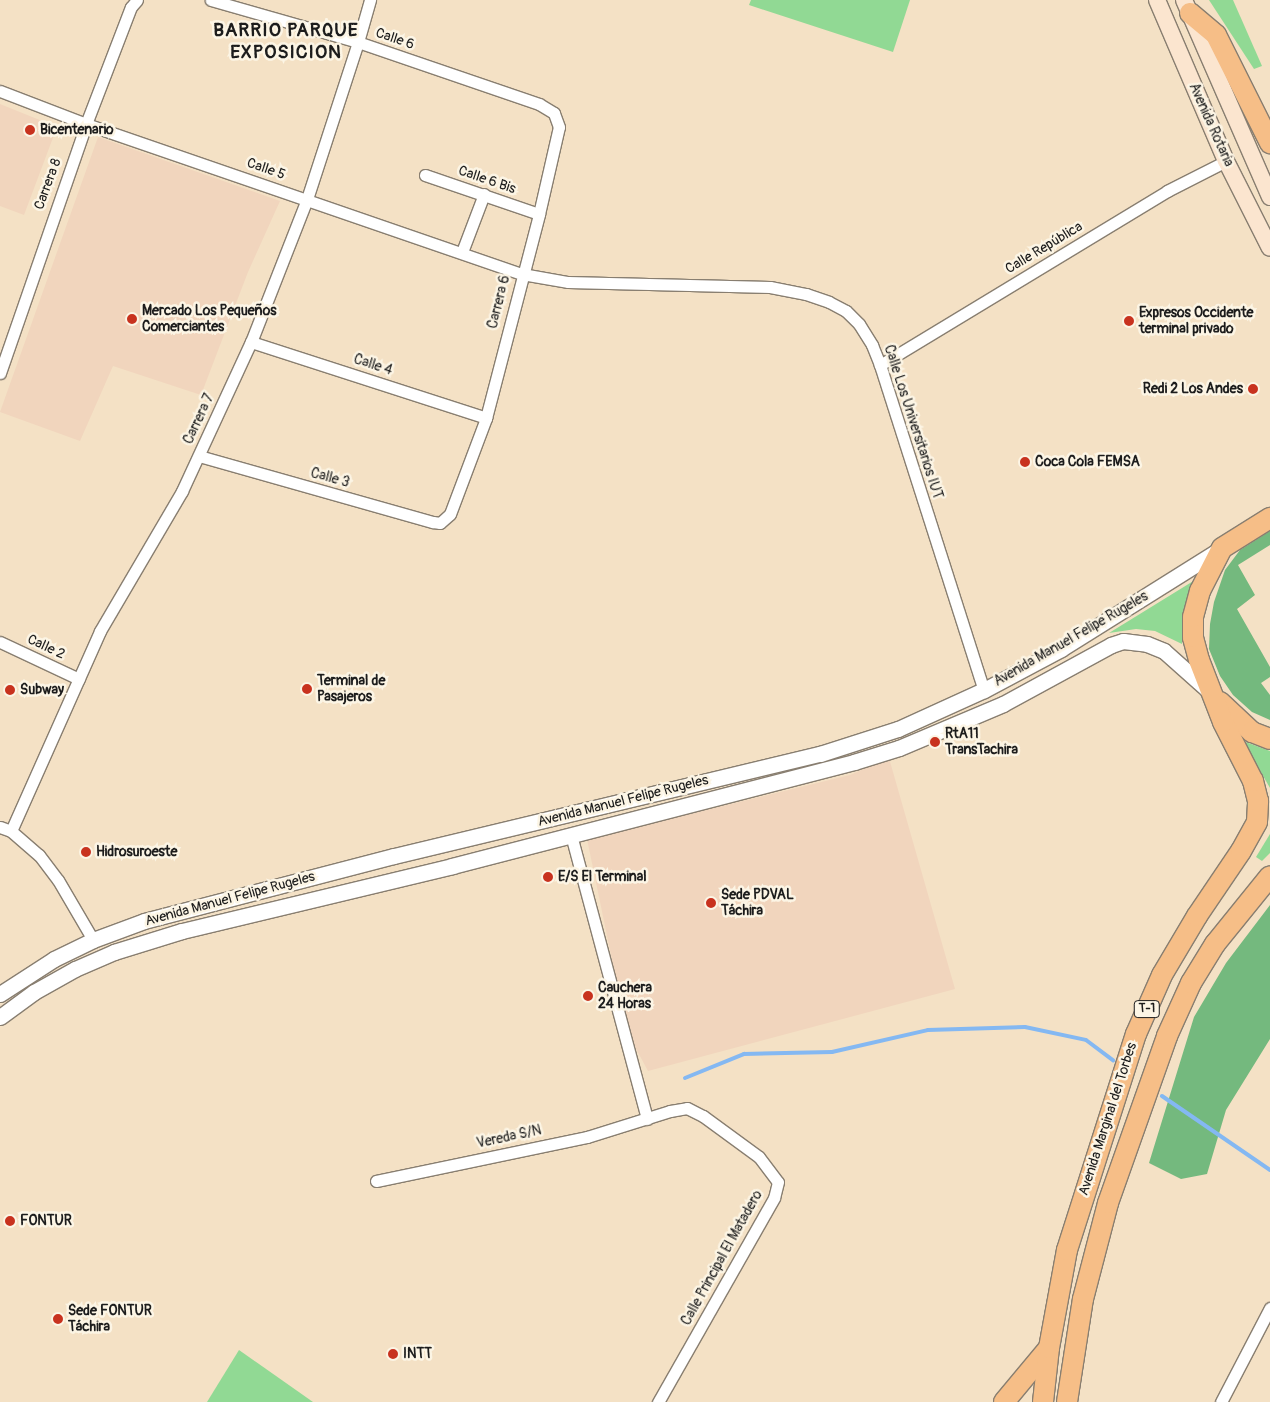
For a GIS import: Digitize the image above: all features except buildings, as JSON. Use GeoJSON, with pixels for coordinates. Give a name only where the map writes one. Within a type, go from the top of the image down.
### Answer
{"type":"FeatureCollection","features":[{"type":"Feature","properties":{"kind":"highway"},"geometry":{"type":"LineString","coordinates":[[1187,7],[1216,35],[1270,142]]}},
{"type":"Feature","properties":{"kind":"highway"},"geometry":{"type":"LineString","coordinates":[[1222,548],[1269,518]]}},
{"type":"Feature","properties":{"kind":"highway","name":"T-1"},"geometry":{"type":"LineString","coordinates":[[1213,695],[1199,660],[1193,637],[1193,617],[1200,591],[1222,548]]}},
{"type":"Feature","properties":{"kind":"highway"},"geometry":{"type":"LineString","coordinates":[[1213,695],[1252,732],[1270,739]]}},
{"type":"Feature","properties":{"kind":"highway","name":"Avenida Marginal del Torbes"},"geometry":{"type":"LineString","coordinates":[[1043,1402],[1049,1348],[1067,1250],[1136,1034],[1162,975],[1241,851],[1257,822],[1258,801],[1253,781],[1223,722],[1213,695]]}},
{"type":"Feature","properties":{"kind":"highway","name":"Avenida Marginal del Torbes"},"geometry":{"type":"LineString","coordinates":[[1067,1402],[1083,1299],[1108,1203],[1161,1052],[1191,983],[1216,944],[1270,876]]}},
{"type":"Feature","properties":{"kind":"highway"},"geometry":{"type":"LineString","coordinates":[[1004,1402],[1049,1348]]}},
{"type":"Feature","properties":{"kind":"main road","name":"Avenida Rotaria"},"geometry":{"type":"LineString","coordinates":[[1157,0],[1226,161],[1270,248]]}},
{"type":"Feature","properties":{"kind":"main road","name":"Avenida Rotaria"},"geometry":{"type":"LineString","coordinates":[[1187,7],[1270,197]]}},
{"type":"Feature","properties":{"kind":"street","name":"Calle 6"},"geometry":{"type":"LineString","coordinates":[[211,0],[358,42],[539,104]]}},
{"type":"Feature","properties":{"kind":"street","name":"Carrera 7"},"geometry":{"type":"LineString","coordinates":[[12,831],[26,803],[60,718],[100,631],[182,491],[251,342],[307,199],[370,0]]}},
{"type":"Feature","properties":{"kind":"street","name":"Carrera 8"},"geometry":{"type":"LineString","coordinates":[[0,373],[86,124],[134,4]]}},
{"type":"Feature","properties":{"kind":"street","name":"Calle 5"},"geometry":{"type":"LineString","coordinates":[[0,91],[86,124],[522,274]]}},
{"type":"Feature","properties":{"kind":"street","name":"Carrera 6"},"geometry":{"type":"LineString","coordinates":[[450,514],[486,418],[539,214],[559,127],[554,113],[539,104]]}},
{"type":"Feature","properties":{"kind":"street","name":"Calle República"},"geometry":{"type":"LineString","coordinates":[[880,365],[1167,191],[1226,161]]}},
{"type":"Feature","properties":{"kind":"street","name":"Calle 6 Bis"},"geometry":{"type":"LineString","coordinates":[[425,175],[539,214]]}},
{"type":"Feature","properties":{"kind":"street"},"geometry":{"type":"LineString","coordinates":[[462,252],[484,194]]}},
{"type":"Feature","properties":{"kind":"street","name":"Calle Los Universitarios IUT"},"geometry":{"type":"LineString","coordinates":[[522,274],[568,282],[770,286],[806,294],[846,311],[859,324],[872,345],[880,365],[984,690]]}},
{"type":"Feature","properties":{"kind":"street","name":"Calle 4"},"geometry":{"type":"LineString","coordinates":[[251,342],[486,418]]}},
{"type":"Feature","properties":{"kind":"street","name":"Calle 3"},"geometry":{"type":"LineString","coordinates":[[199,456],[433,522],[440,523],[450,514]]}},
{"type":"Feature","properties":{"kind":"street","name":"Avenida Manuel Felipe Rugeles"},"geometry":{"type":"LineString","coordinates":[[0,994],[54,958],[93,940],[144,921],[394,856],[820,754],[898,729],[984,690],[1061,649],[1222,548]]}},
{"type":"Feature","properties":{"kind":"street","name":"Avenida Manuel Felipe Rugeles"},"geometry":{"type":"LineString","coordinates":[[0,1017],[34,992],[74,969],[114,952],[182,932],[570,836],[854,762],[899,748],[1003,704],[1106,648],[1123,641],[1147,644],[1164,651],[1213,695]]}},
{"type":"Feature","properties":{"kind":"street","name":"Calle 2"},"geometry":{"type":"LineString","coordinates":[[0,642],[79,680]]}},
{"type":"Feature","properties":{"kind":"street"},"geometry":{"type":"LineString","coordinates":[[0,827],[12,831],[39,855],[58,880],[93,940]]}},
{"type":"Feature","properties":{"kind":"street"},"geometry":{"type":"LineString","coordinates":[[570,836],[648,1119]]}},
{"type":"Feature","properties":{"kind":"street","name":"Calle Principal El Matadero"},"geometry":{"type":"LineString","coordinates":[[648,1119],[670,1111],[687,1108],[703,1116],[759,1157],[778,1182],[774,1198],[658,1402]]}},
{"type":"Feature","properties":{"kind":"street","name":"Vereda S/N"},"geometry":{"type":"LineString","coordinates":[[376,1181],[587,1137],[648,1119]]}},
{"type":"Feature","properties":{"kind":"street"},"geometry":{"type":"LineString","coordinates":[[1221,1402],[1270,1308]]}},
{"type":"Feature","properties":{"kind":"shaded area"},"geometry":{"type":"Polygon","coordinates":[[[0,104],[57,127],[24,215],[0,206],[0,104]]]}},
{"type":"Feature","properties":{"kind":"shaded area","name":"Mercado Los Pequeños Comerciantes"},"geometry":{"type":"Polygon","coordinates":[[[98,137],[280,201],[248,272],[201,395],[113,366],[80,441],[0,412],[98,137]]]}},
{"type":"Feature","properties":{"kind":"shaded area"},"geometry":{"type":"Polygon","coordinates":[[[889,758],[955,989],[648,1071],[627,1032],[587,839],[850,775],[889,758]]]}},
{"type":"Feature","properties":{"kind":"green space"},"geometry":{"type":"Polygon","coordinates":[[[751,0],[910,0],[893,52],[749,5],[751,0]]]}},
{"type":"Feature","properties":{"kind":"green space"},"geometry":{"type":"Polygon","coordinates":[[[1209,0],[1233,0],[1262,66],[1254,69],[1209,0]]]}},
{"type":"Feature","properties":{"kind":"green space"},"geometry":{"type":"Polygon","coordinates":[[[1270,531],[1270,545],[1238,565],[1255,595],[1237,609],[1270,667],[1270,677],[1261,683],[1270,695],[1270,720],[1252,712],[1233,695],[1220,676],[1209,649],[1210,624],[1214,602],[1225,570],[1240,550],[1270,531]]]}},
{"type":"Feature","properties":{"kind":"green space"},"geometry":{"type":"Polygon","coordinates":[[[1195,580],[1183,618],[1182,644],[1155,631],[1136,629],[1109,633],[1195,580]]]}},
{"type":"Feature","properties":{"kind":"green space"},"geometry":{"type":"Polygon","coordinates":[[[1243,741],[1270,751],[1270,788],[1243,741]]]}},
{"type":"Feature","properties":{"kind":"green space"},"geometry":{"type":"Polygon","coordinates":[[[1270,834],[1270,853],[1262,861],[1256,857],[1270,834]]]}},
{"type":"Feature","properties":{"kind":"green space"},"geometry":{"type":"Polygon","coordinates":[[[1270,905],[1270,1039],[1226,1110],[1207,1174],[1181,1179],[1149,1163],[1194,1017],[1226,963],[1270,905]]]}},
{"type":"Feature","properties":{"kind":"green space"},"geometry":{"type":"Polygon","coordinates":[[[239,1350],[313,1402],[207,1402],[239,1350]]]}},
{"type":"Feature","properties":{"kind":"waterway"},"geometry":{"type":"LineString","coordinates":[[685,1078],[744,1054],[832,1052],[928,1030],[1025,1027],[1086,1040],[1113,1060]]}},
{"type":"Feature","properties":{"kind":"waterway"},"geometry":{"type":"LineString","coordinates":[[1162,1096],[1270,1170]]}},
{"type":"Feature","properties":{"kind":"place","name":"Bicentenario"},"geometry":{"type":"Point","coordinates":[30,130]}},
{"type":"Feature","properties":{"kind":"place","name":"Mercado Los Pequeños Comerciantes"},"geometry":{"type":"Point","coordinates":[132,319]}},
{"type":"Feature","properties":{"kind":"place","name":"Expresos Occidente terminal privado"},"geometry":{"type":"Point","coordinates":[1129,321]}},
{"type":"Feature","properties":{"kind":"place","name":"Redi 2 Los Andes"},"geometry":{"type":"Point","coordinates":[1253,389]}},
{"type":"Feature","properties":{"kind":"place","name":"Coca Cola FEMSA"},"geometry":{"type":"Point","coordinates":[1025,462]}},
{"type":"Feature","properties":{"kind":"place","name":"Terminal de Pasajeros"},"geometry":{"type":"Point","coordinates":[307,689]}},
{"type":"Feature","properties":{"kind":"place","name":"Subway"},"geometry":{"type":"Point","coordinates":[10,690]}},
{"type":"Feature","properties":{"kind":"place","name":"RtA11 TransTachira"},"geometry":{"type":"Point","coordinates":[935,742]}},
{"type":"Feature","properties":{"kind":"place","name":"Hidrosuroeste"},"geometry":{"type":"Point","coordinates":[86,852]}},
{"type":"Feature","properties":{"kind":"place","name":"E/S El Terminal"},"geometry":{"type":"Point","coordinates":[548,877]}},
{"type":"Feature","properties":{"kind":"place","name":"Sede PDVAL Táchira"},"geometry":{"type":"Point","coordinates":[711,903]}},
{"type":"Feature","properties":{"kind":"place","name":"Cauchera 24 Horas"},"geometry":{"type":"Point","coordinates":[588,996]}},
{"type":"Feature","properties":{"kind":"place","name":"FONTUR"},"geometry":{"type":"Point","coordinates":[10,1221]}},
{"type":"Feature","properties":{"kind":"place","name":"Sede FONTUR Táchira"},"geometry":{"type":"Point","coordinates":[58,1319]}},
{"type":"Feature","properties":{"kind":"place","name":"INTT"},"geometry":{"type":"Point","coordinates":[393,1354]}},
{"type":"Feature","properties":{"kind":"district","name":"BARRIO PARQUE EXPOSICION"},"geometry":{"type":"Point","coordinates":[286,42]}}]}
